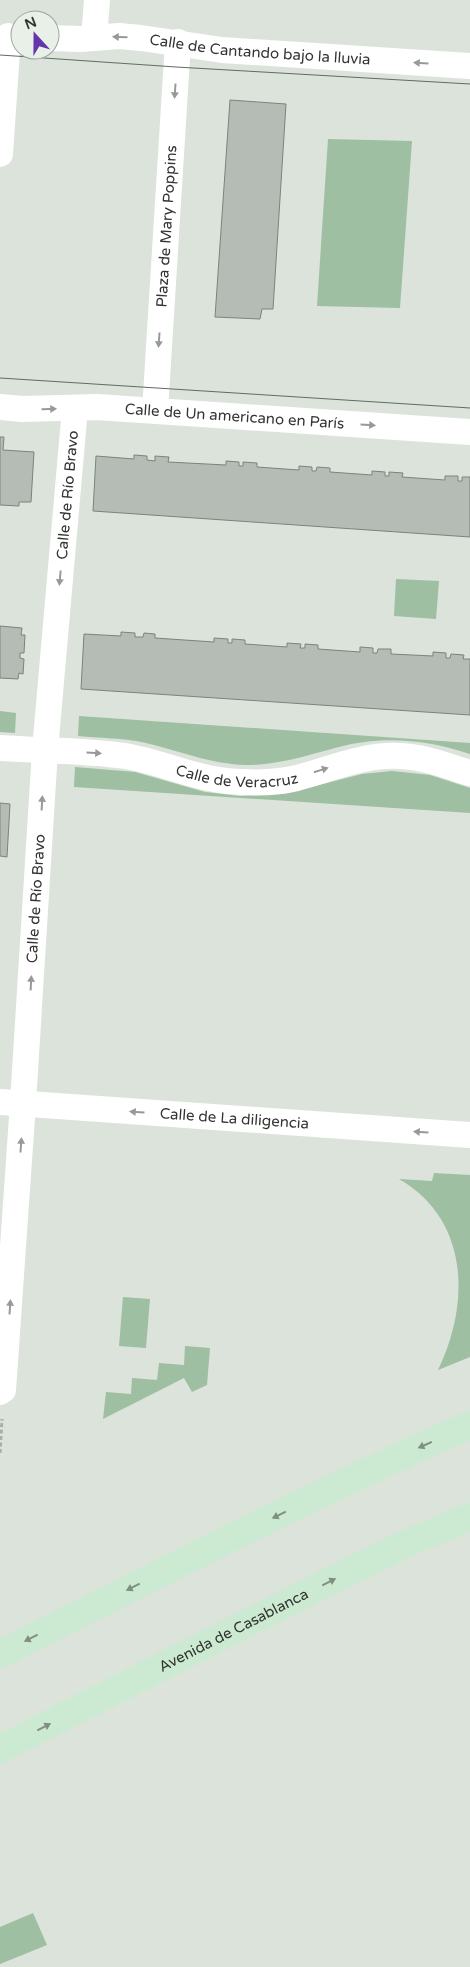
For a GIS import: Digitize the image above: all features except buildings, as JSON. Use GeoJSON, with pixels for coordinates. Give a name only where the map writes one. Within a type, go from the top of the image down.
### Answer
{"type":"FeatureCollection","features":[{"type":"Feature","properties":{"kind":"main road"},"geometry":{"type":"LineString","coordinates":[[0,1654],[282,1514],[470,1425]]}},
{"type":"Feature","properties":{"kind":"main road","name":"Avenida de Casablanca"},"geometry":{"type":"LineString","coordinates":[[0,1749],[349,1572],[414,1540],[470,1517]]}},
{"type":"Feature","properties":{"kind":"street"},"geometry":{"type":"LineString","coordinates":[[94,38],[97,0]]}},
{"type":"Feature","properties":{"kind":"street"},"geometry":{"type":"LineString","coordinates":[[0,154],[9,36]]}},
{"type":"Feature","properties":{"kind":"street","name":"Calle de Cantando bajo la lluvia"},"geometry":{"type":"LineString","coordinates":[[60,38],[119,36],[178,42],[222,50],[470,66]]}},
{"type":"Feature","properties":{"kind":"street","name":"Plaza de Mary Poppins"},"geometry":{"type":"LineString","coordinates":[[155,411],[178,42]]}},
{"type":"Feature","properties":{"kind":"street","name":"Calle de Un americano en París"},"geometry":{"type":"LineString","coordinates":[[0,407],[155,411],[470,432]]}},
{"type":"Feature","properties":{"kind":"street","name":"Calle de Río Bravo"},"geometry":{"type":"LineString","coordinates":[[2,1391],[12,1103],[75,408]]}},
{"type":"Feature","properties":{"kind":"street","name":"Calle de Veracruz"},"geometry":{"type":"LineString","coordinates":[[0,748],[126,757],[200,778],[222,782],[270,782],[378,756],[420,758],[470,774]]}},
{"type":"Feature","properties":{"kind":"street","name":"Calle de La diligencia"},"geometry":{"type":"LineString","coordinates":[[12,1103],[470,1135]]}},
{"type":"Feature","properties":{"kind":"path"},"geometry":{"type":"LineString","coordinates":[[0,1453],[2,1422]]}},
{"type":"Feature","properties":{"kind":"green space"},"geometry":{"type":"Polygon","coordinates":[[[328,139],[412,141],[400,308],[317,306],[328,139]]]}},
{"type":"Feature","properties":{"kind":"green space"},"geometry":{"type":"Polygon","coordinates":[[[396,579],[439,581],[436,619],[394,616],[396,579]]]}},
{"type":"Feature","properties":{"kind":"green space"},"geometry":{"type":"Polygon","coordinates":[[[0,711],[16,713],[15,733],[0,732],[0,711]]]}},
{"type":"Feature","properties":{"kind":"green space"},"geometry":{"type":"Polygon","coordinates":[[[79,716],[470,743],[470,754],[420,742],[386,740],[352,744],[269,763],[233,764],[208,760],[138,741],[78,736],[79,716]]]}},
{"type":"Feature","properties":{"kind":"green space"},"geometry":{"type":"Polygon","coordinates":[[[75,767],[135,772],[205,792],[240,796],[284,794],[362,774],[392,771],[430,775],[470,788],[470,813],[74,787],[75,767]]]}},
{"type":"Feature","properties":{"kind":"green space"},"geometry":{"type":"Polygon","coordinates":[[[434,1173],[470,1175],[470,1357],[438,1370],[448,1345],[455,1318],[458,1291],[457,1265],[451,1240],[440,1217],[422,1196],[399,1179],[432,1181],[434,1173]]]}},
{"type":"Feature","properties":{"kind":"green space"},"geometry":{"type":"Polygon","coordinates":[[[123,1297],[150,1299],[146,1348],[119,1346],[123,1297]]]}},
{"type":"Feature","properties":{"kind":"green space"},"geometry":{"type":"Polygon","coordinates":[[[185,1346],[210,1348],[207,1385],[192,1392],[184,1378],[103,1419],[106,1392],[131,1394],[132,1378],[157,1380],[159,1363],[184,1365],[185,1346]]]}},
{"type":"Feature","properties":{"kind":"green space"},"geometry":{"type":"Polygon","coordinates":[[[33,1913],[47,1945],[0,1964],[0,1927],[33,1913]]]}},
{"type":"Feature","properties":{"kind":"tram line"},"geometry":{"type":"LineString","coordinates":[[0,55],[470,84]]}},
{"type":"Feature","properties":{"kind":"tram line"},"geometry":{"type":"LineString","coordinates":[[0,378],[470,408]]}}]}
